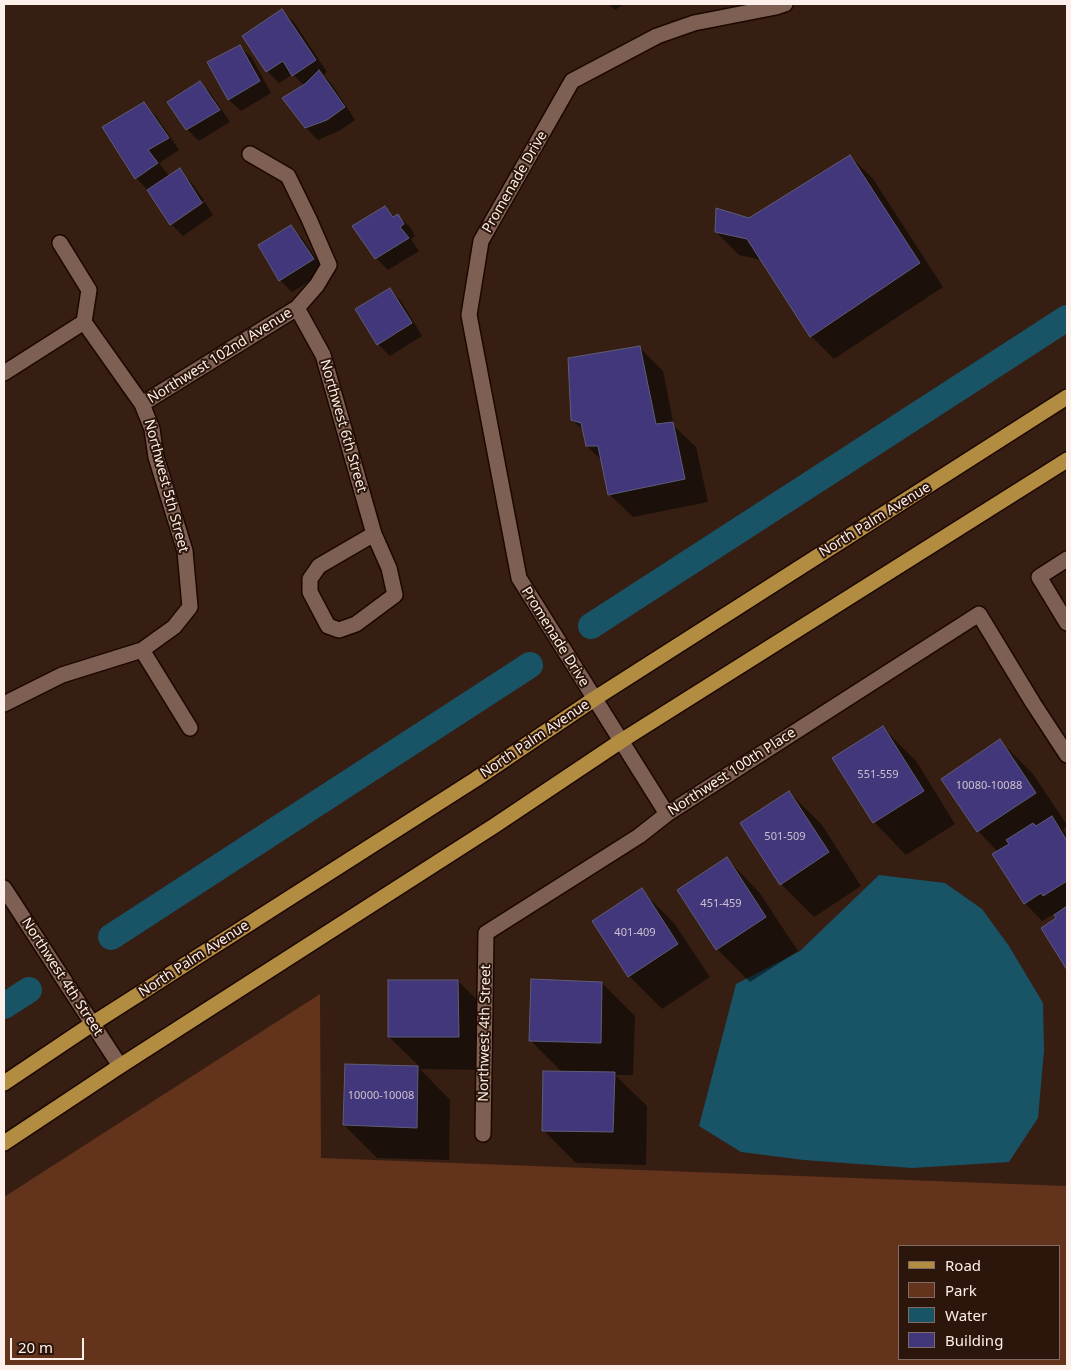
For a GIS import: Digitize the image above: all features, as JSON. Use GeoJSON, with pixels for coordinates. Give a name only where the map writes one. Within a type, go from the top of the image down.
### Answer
{"type":"FeatureCollection","features":[{"type":"Feature","properties":{"kind":"main road","name":"North Palm Avenue"},"geometry":{"type":"LineString","coordinates":[[4,1083],[92,1024],[476,779],[594,699],[1067,397]]}},
{"type":"Feature","properties":{"kind":"main road"},"geometry":{"type":"LineString","coordinates":[[4,1143],[120,1066],[486,832],[621,741],[1067,460]]}},
{"type":"Feature","properties":{"kind":"street","name":"Promenade Drive"},"geometry":{"type":"LineString","coordinates":[[594,699],[519,578],[469,315],[481,241],[572,81],[657,36],[694,24],[785,4]]}},
{"type":"Feature","properties":{"kind":"street"},"geometry":{"type":"LineString","coordinates":[[250,154],[288,176],[309,218],[328,265],[317,285],[297,308]]}},
{"type":"Feature","properties":{"kind":"street"},"geometry":{"type":"LineString","coordinates":[[4,373],[84,322],[89,290],[60,243]]}},
{"type":"Feature","properties":{"kind":"street","name":"Northwest 102nd Avenue"},"geometry":{"type":"LineString","coordinates":[[142,404],[297,308]]}},
{"type":"Feature","properties":{"kind":"street","name":"Northwest 6th Street"},"geometry":{"type":"LineString","coordinates":[[297,308],[323,356],[374,534],[389,568],[395,595],[356,624],[339,630],[328,626],[310,592],[310,579],[319,566],[374,534]]}},
{"type":"Feature","properties":{"kind":"street","name":"Northwest 5th Street"},"geometry":{"type":"LineString","coordinates":[[84,322],[142,404],[152,429],[156,457],[185,551],[190,607],[174,627],[142,650]]}},
{"type":"Feature","properties":{"kind":"street"},"geometry":{"type":"LineString","coordinates":[[1067,559],[1039,578],[1067,623]]}},
{"type":"Feature","properties":{"kind":"street","name":"Northwest 100th Place"},"geometry":{"type":"LineString","coordinates":[[486,933],[639,836],[667,814],[980,614],[1033,703],[1067,755]]}},
{"type":"Feature","properties":{"kind":"street"},"geometry":{"type":"LineString","coordinates":[[4,704],[62,674],[142,650],[190,728]]}},
{"type":"Feature","properties":{"kind":"street"},"geometry":{"type":"LineString","coordinates":[[594,699],[667,814]]}},
{"type":"Feature","properties":{"kind":"street","name":"Northwest 4th Street"},"geometry":{"type":"LineString","coordinates":[[4,888],[120,1066]]}},
{"type":"Feature","properties":{"kind":"street","name":"Northwest 4th Street"},"geometry":{"type":"LineString","coordinates":[[483,1134],[486,933]]}},
{"type":"Feature","properties":{"kind":"green space"},"geometry":{"type":"Polygon","coordinates":[[[320,994],[321,1158],[1067,1186],[1067,1366],[4,1366],[4,1197],[320,994]]]}},
{"type":"Feature","properties":{"kind":"water"},"geometry":{"type":"Polygon","coordinates":[[[879,875],[945,883],[982,909],[1009,946],[1043,1003],[1044,1051],[1038,1118],[1009,1162],[912,1168],[804,1160],[741,1152],[699,1126],[736,984],[800,951],[879,875]]]}},
{"type":"Feature","properties":{"kind":"building"},"geometry":{"type":"Polygon","coordinates":[[[282,9],[316,60],[292,76],[283,61],[266,72],[242,36],[282,9]]]}},
{"type":"Feature","properties":{"kind":"building"},"geometry":{"type":"Polygon","coordinates":[[[240,45],[260,81],[228,100],[207,62],[240,45]]]}},
{"type":"Feature","properties":{"kind":"building"},"geometry":{"type":"Polygon","coordinates":[[[319,70],[345,107],[327,120],[305,128],[282,98],[305,84],[319,70]]]}},
{"type":"Feature","properties":{"kind":"building"},"geometry":{"type":"Polygon","coordinates":[[[200,81],[220,110],[186,130],[167,102],[200,81]]]}},
{"type":"Feature","properties":{"kind":"building"},"geometry":{"type":"Polygon","coordinates":[[[144,102],[169,138],[148,150],[158,163],[135,179],[102,127],[144,102]]]}},
{"type":"Feature","properties":{"kind":"building"},"geometry":{"type":"Polygon","coordinates":[[[850,155],[920,263],[810,337],[747,239],[715,232],[716,208],[749,218],[850,155]]]}},
{"type":"Feature","properties":{"kind":"building"},"geometry":{"type":"Polygon","coordinates":[[[180,168],[202,203],[170,225],[147,190],[180,168]]]}},
{"type":"Feature","properties":{"kind":"building"},"geometry":{"type":"Polygon","coordinates":[[[385,206],[393,217],[398,214],[404,224],[400,227],[409,238],[375,259],[352,226],[385,206]]]}},
{"type":"Feature","properties":{"kind":"building"},"geometry":{"type":"Polygon","coordinates":[[[291,225],[314,259],[279,281],[258,245],[291,225]]]}},
{"type":"Feature","properties":{"kind":"building"},"geometry":{"type":"Polygon","coordinates":[[[390,288],[412,323],[377,345],[355,309],[390,288]]]}},
{"type":"Feature","properties":{"kind":"building"},"geometry":{"type":"Polygon","coordinates":[[[640,346],[656,424],[673,422],[685,479],[608,495],[598,446],[586,446],[581,423],[571,420],[568,358],[640,346]]]}},
{"type":"Feature","properties":{"kind":"building"},"geometry":{"type":"Polygon","coordinates":[[[883,726],[924,791],[873,823],[832,758],[883,726]]]}},
{"type":"Feature","properties":{"kind":"building"},"geometry":{"type":"Polygon","coordinates":[[[1000,739],[1036,793],[977,832],[941,779],[1000,739]]]}},
{"type":"Feature","properties":{"kind":"building"},"geometry":{"type":"Polygon","coordinates":[[[789,791],[829,852],[780,885],[740,823],[789,791]]]}},
{"type":"Feature","properties":{"kind":"building"},"geometry":{"type":"Polygon","coordinates":[[[1052,816],[1067,841],[1067,881],[1043,896],[1041,893],[1024,904],[992,854],[1009,844],[1006,840],[1033,823],[1036,826],[1052,816]]]}},
{"type":"Feature","properties":{"kind":"building"},"geometry":{"type":"Polygon","coordinates":[[[727,857],[766,917],[716,950],[677,890],[727,857]]]}},
{"type":"Feature","properties":{"kind":"building"},"geometry":{"type":"Polygon","coordinates":[[[642,888],[678,944],[628,977],[592,921],[642,888]]]}},
{"type":"Feature","properties":{"kind":"building"},"geometry":{"type":"Polygon","coordinates":[[[1067,906],[1067,970],[1041,928],[1056,918],[1054,915],[1067,906]]]}},
{"type":"Feature","properties":{"kind":"building"},"geometry":{"type":"Polygon","coordinates":[[[531,979],[602,982],[601,1043],[529,1041],[531,979]]]}},
{"type":"Feature","properties":{"kind":"building"},"geometry":{"type":"Polygon","coordinates":[[[388,980],[458,980],[459,1037],[388,1037],[388,980]]]}},
{"type":"Feature","properties":{"kind":"building"},"geometry":{"type":"Polygon","coordinates":[[[345,1064],[418,1066],[417,1128],[343,1125],[345,1064]]]}},
{"type":"Feature","properties":{"kind":"building"},"geometry":{"type":"Polygon","coordinates":[[[543,1071],[615,1072],[613,1132],[542,1131],[543,1071]]]}},
{"type":"Feature","properties":{"kind":"waterway"},"geometry":{"type":"LineString","coordinates":[[591,626],[1067,318]]}},
{"type":"Feature","properties":{"kind":"waterway"},"geometry":{"type":"LineString","coordinates":[[111,937],[530,665]]}},
{"type":"Feature","properties":{"kind":"waterway"},"geometry":{"type":"LineString","coordinates":[[4,1006],[29,990]]}}]}
